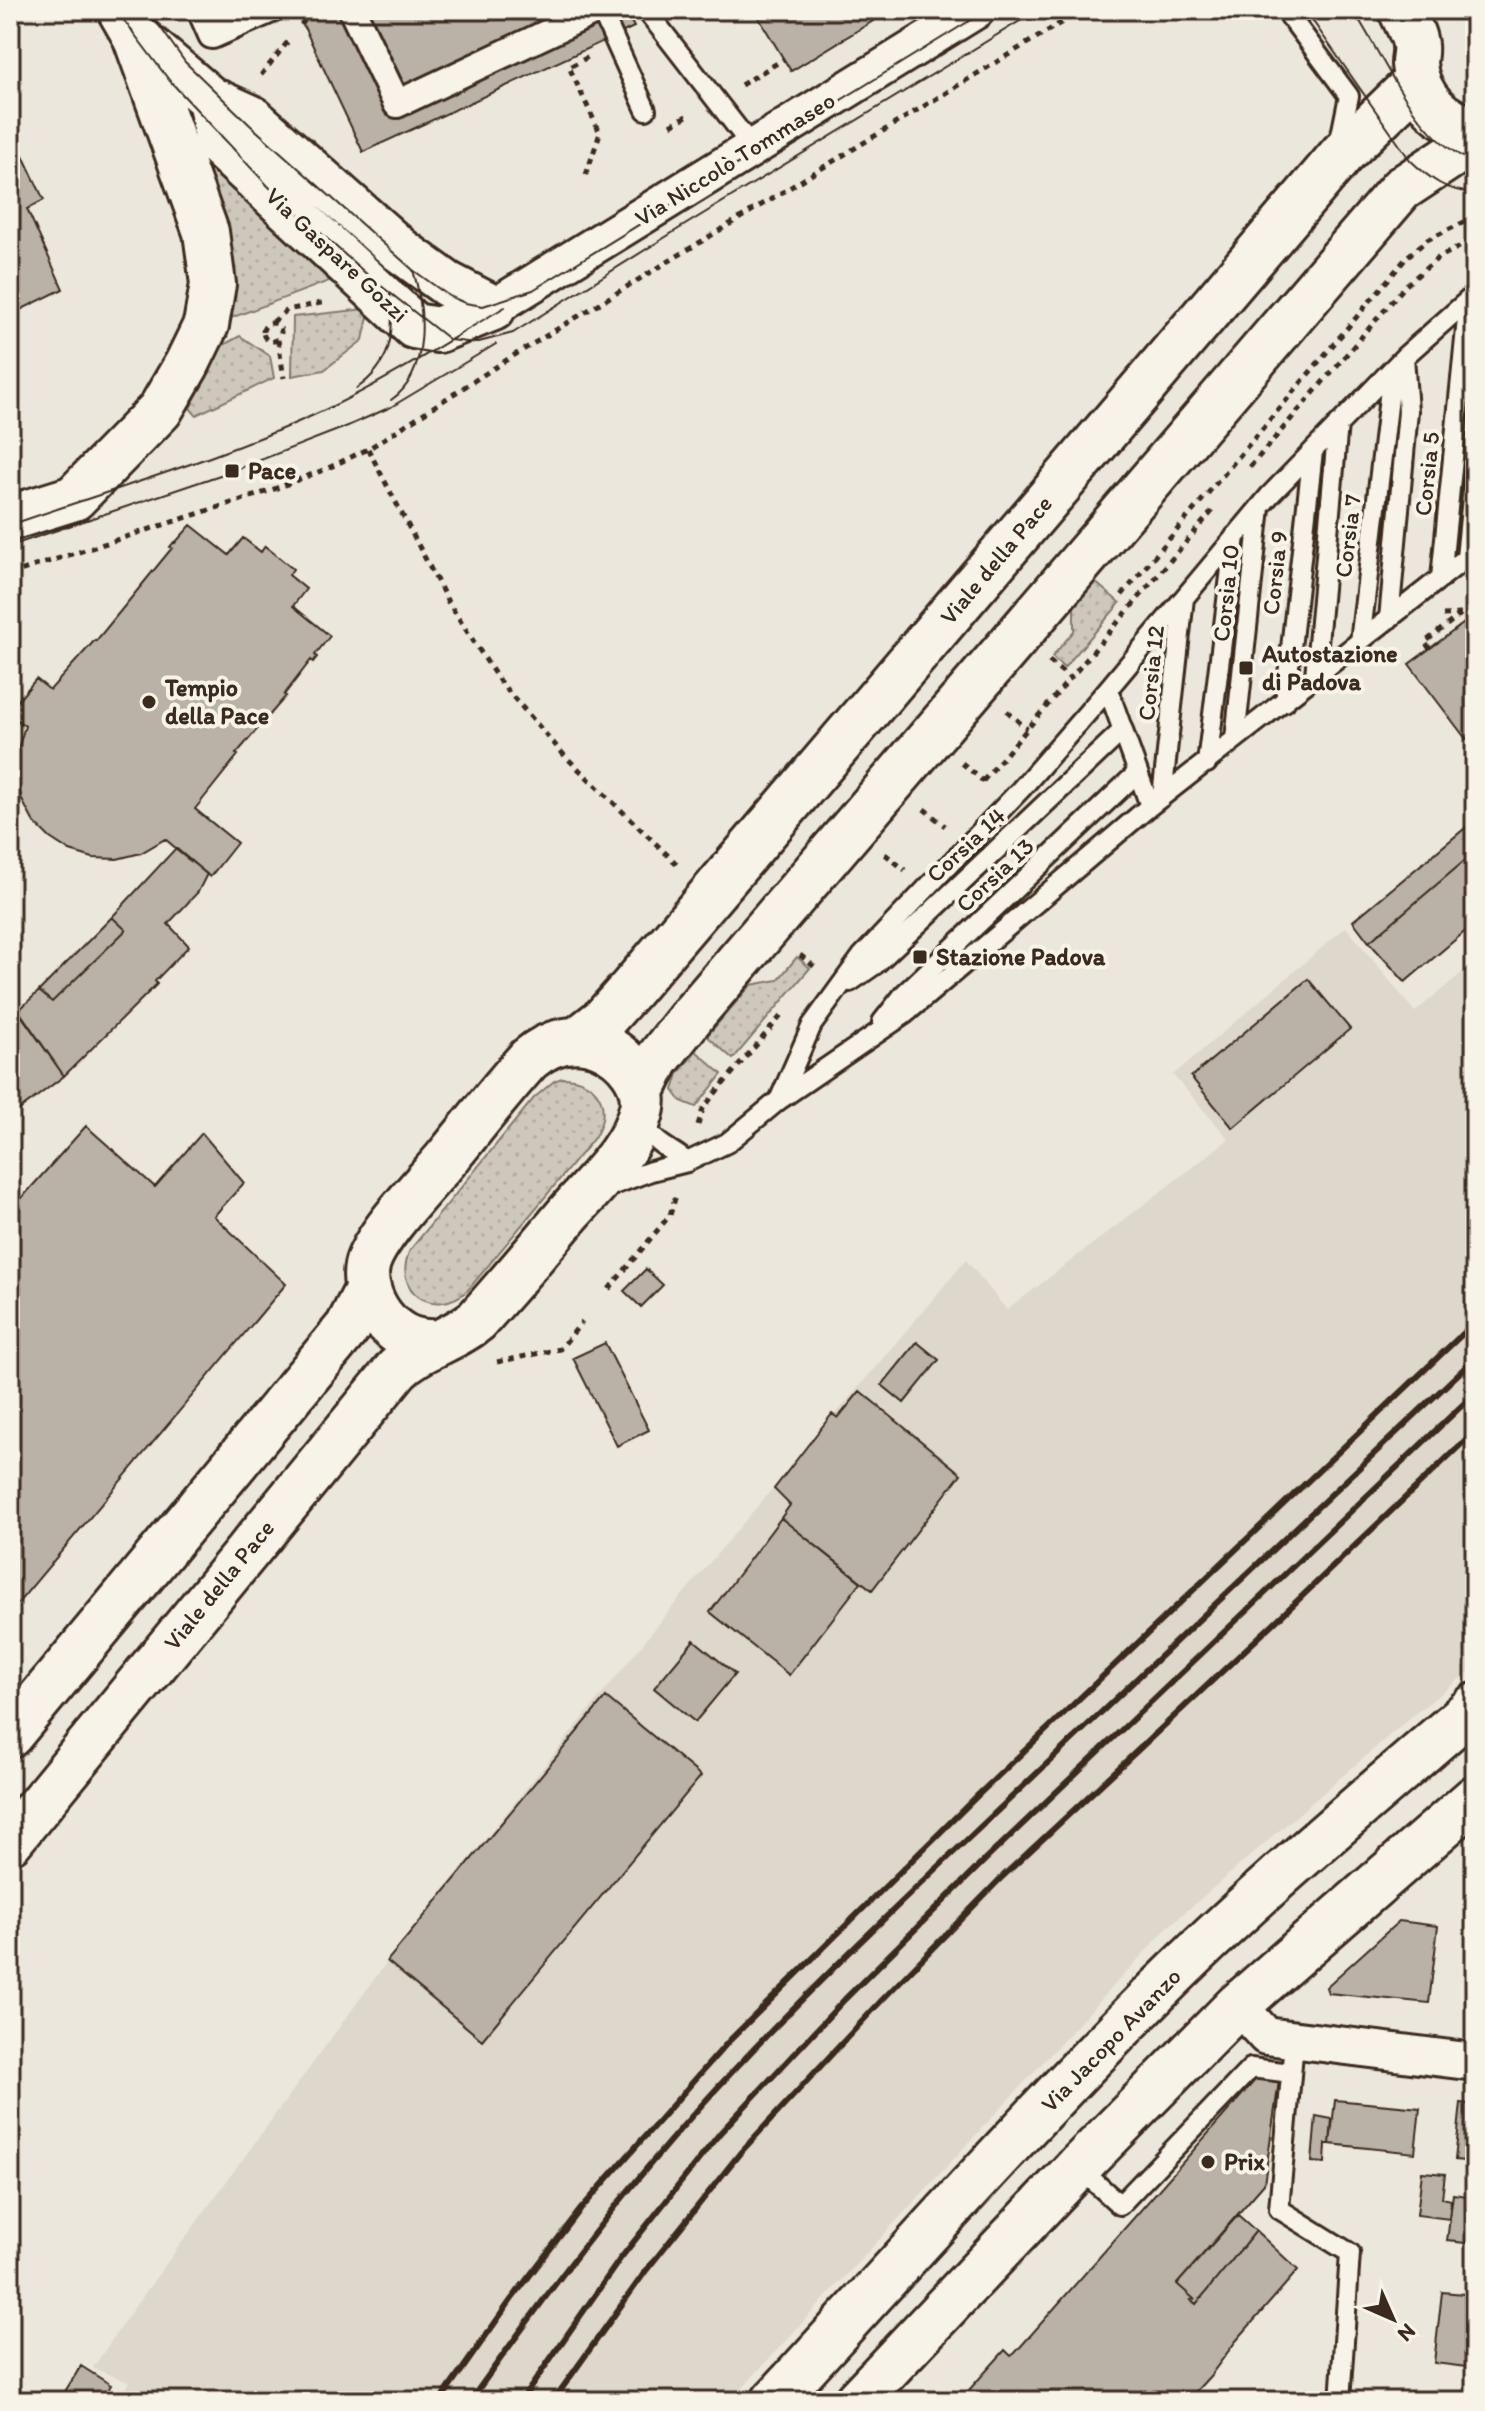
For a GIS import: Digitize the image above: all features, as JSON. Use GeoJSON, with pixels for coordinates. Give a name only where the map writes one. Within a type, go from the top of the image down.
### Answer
{"type":"FeatureCollection","features":[{"type":"Feature","properties":{"kind":"street"},"geometry":{"type":"LineString","coordinates":[[201,10],[212,35],[269,10]]}},
{"type":"Feature","properties":{"kind":"street"},"geometry":{"type":"LineString","coordinates":[[352,10],[397,104],[599,10]]}},
{"type":"Feature","properties":{"kind":"street","name":"Via Niccolò Tommaseo"},"geometry":{"type":"LineString","coordinates":[[493,308],[976,10]]}},
{"type":"Feature","properties":{"kind":"street","name":"Via Gaspare Gozzi"},"geometry":{"type":"LineString","coordinates":[[128,23],[210,99],[250,117],[400,250],[447,284],[493,308]]}},
{"type":"Feature","properties":{"kind":"street","name":"Via Gaspare Gozzi"},"geometry":{"type":"LineString","coordinates":[[10,518],[74,498],[160,410],[206,325],[213,284],[206,232],[128,23]]}},
{"type":"Feature","properties":{"kind":"street"},"geometry":{"type":"LineString","coordinates":[[1411,45],[1437,111],[1458,124],[1475,128]]}},
{"type":"Feature","properties":{"kind":"street","name":"Viale della Pace"},"geometry":{"type":"LineString","coordinates":[[10,1735],[348,1327],[368,1288],[367,1267],[376,1245],[521,1068],[545,1047],[565,1040],[577,1040],[604,1019],[630,990],[1342,154],[1411,45]]}},
{"type":"Feature","properties":{"kind":"street","name":"Viale della Pace"},"geometry":{"type":"LineString","coordinates":[[10,1841],[369,1402],[411,1356],[452,1338],[477,1320],[583,1196],[626,1143],[638,1122],[642,1097],[657,1060],[695,1012],[1401,189],[1475,140]]}},
{"type":"Feature","properties":{"kind":"street"},"geometry":{"type":"LineString","coordinates":[[577,1040],[610,1050],[628,1065],[642,1097]]}},
{"type":"Feature","properties":{"kind":"street"},"geometry":{"type":"LineString","coordinates":[[368,1288],[379,1314],[398,1333],[419,1342],[440,1342]]}},
{"type":"Feature","properties":{"kind":"street","name":"Via Jacopo Avanzo"},"geometry":{"type":"LineString","coordinates":[[774,2401],[1160,1988],[1276,1880],[1475,1706]]}},
{"type":"Feature","properties":{"kind":"street"},"geometry":{"type":"LineString","coordinates":[[879,2392],[1078,2167],[1238,2005],[1475,1798]]}},
{"type":"Feature","properties":{"kind":"street"},"geometry":{"type":"LineString","coordinates":[[1238,2005],[1266,2036],[1293,2057],[1475,2062]]}},
{"type":"Feature","properties":{"kind":"lane"},"geometry":{"type":"LineString","coordinates":[[599,10],[646,110]]}},
{"type":"Feature","properties":{"kind":"lane"},"geometry":{"type":"LineString","coordinates":[[646,10],[753,148]]}},
{"type":"Feature","properties":{"kind":"lane"},"geometry":{"type":"LineString","coordinates":[[1285,10],[1349,96],[1341,135]]}},
{"type":"Feature","properties":{"kind":"lane"},"geometry":{"type":"LineString","coordinates":[[779,1100],[806,1038],[831,996],[862,956],[1021,789],[1183,603],[1235,536],[1313,451],[1404,357],[1472,296]]}},
{"type":"Feature","properties":{"kind":"lane","name":"Corsia 5"},"geometry":{"type":"LineString","coordinates":[[1442,570],[1472,296]]}},
{"type":"Feature","properties":{"kind":"lane"},"geometry":{"type":"LineString","coordinates":[[1389,619],[1408,411],[1404,357]]}},
{"type":"Feature","properties":{"kind":"lane","name":"Corsia 7"},"geometry":{"type":"LineString","coordinates":[[1361,633],[1392,372]]}},
{"type":"Feature","properties":{"kind":"lane"},"geometry":{"type":"LineString","coordinates":[[1315,676],[1338,424]]}},
{"type":"Feature","properties":{"kind":"lane","name":"Corsia 9"},"geometry":{"type":"LineString","coordinates":[[1285,694],[1313,451]]}},
{"type":"Feature","properties":{"kind":"lane"},"geometry":{"type":"LineString","coordinates":[[583,1196],[651,1171],[687,1162],[727,1143],[779,1100],[905,1014],[1208,755],[1235,739],[1285,694],[1315,676],[1361,633],[1389,619],[1442,570],[1470,555],[1475,467]]}},
{"type":"Feature","properties":{"kind":"lane","name":"Corsia 10"},"geometry":{"type":"LineString","coordinates":[[1235,739],[1260,510]]}},
{"type":"Feature","properties":{"kind":"lane"},"geometry":{"type":"LineString","coordinates":[[1208,755],[1235,536]]}},
{"type":"Feature","properties":{"kind":"lane","name":"Corsia 12"},"geometry":{"type":"LineString","coordinates":[[1156,802],[1168,742],[1183,603]]}},
{"type":"Feature","properties":{"kind":"lane"},"geometry":{"type":"LineString","coordinates":[[1108,689],[1137,773],[1156,802]]}},
{"type":"Feature","properties":{"kind":"lane","name":"Corsia 14"},"geometry":{"type":"LineString","coordinates":[[831,996],[876,964],[1123,730]]}},
{"type":"Feature","properties":{"kind":"lane","name":"Corsia 13"},"geometry":{"type":"LineString","coordinates":[[869,1038],[904,994],[1137,773]]}},
{"type":"Feature","properties":{"kind":"lane"},"geometry":{"type":"LineString","coordinates":[[642,1097],[649,1134],[657,1144],[687,1162]]}},
{"type":"Feature","properties":{"kind":"lane"},"geometry":{"type":"LineString","coordinates":[[1078,2167],[1120,2205],[1251,2068],[1293,2057],[1279,2209],[1350,2253],[1340,2401]]}},
{"type":"Feature","properties":{"kind":"path"},"geometry":{"type":"LineString","coordinates":[[10,574],[269,491],[368,449],[508,359],[1082,10]]}},
{"type":"Feature","properties":{"kind":"path"},"geometry":{"type":"LineString","coordinates":[[258,78],[285,45]]}},
{"type":"Feature","properties":{"kind":"path"},"geometry":{"type":"LineString","coordinates":[[586,175],[600,133],[569,67],[590,56],[596,70]]}},
{"type":"Feature","properties":{"kind":"path"},"geometry":{"type":"LineString","coordinates":[[1122,595],[1408,256],[1427,240],[1475,217]]}},
{"type":"Feature","properties":{"kind":"path"},"geometry":{"type":"LineString","coordinates":[[1246,473],[1406,285],[1438,258],[1475,239]]}},
{"type":"Feature","properties":{"kind":"path"},"geometry":{"type":"LineString","coordinates":[[278,340],[271,342],[264,338],[262,331],[287,310],[340,299]]}},
{"type":"Feature","properties":{"kind":"path"},"geometry":{"type":"LineString","coordinates":[[273,322],[280,326],[278,340],[284,378]]}},
{"type":"Feature","properties":{"kind":"path"},"geometry":{"type":"LineString","coordinates":[[368,449],[448,602],[500,682],[565,756],[690,876]]}},
{"type":"Feature","properties":{"kind":"path"},"geometry":{"type":"LineString","coordinates":[[998,763],[1217,507]]}},
{"type":"Feature","properties":{"kind":"path"},"geometry":{"type":"LineString","coordinates":[[1430,649],[1425,642],[1475,603]]}},
{"type":"Feature","properties":{"kind":"path"},"geometry":{"type":"LineString","coordinates":[[1049,661],[1070,678]]}},
{"type":"Feature","properties":{"kind":"path"},"geometry":{"type":"LineString","coordinates":[[1006,711],[1027,729]]}},
{"type":"Feature","properties":{"kind":"path"},"geometry":{"type":"LineString","coordinates":[[962,763],[983,781]]}},
{"type":"Feature","properties":{"kind":"path"},"geometry":{"type":"LineString","coordinates":[[923,809],[945,826]]}},
{"type":"Feature","properties":{"kind":"path"},"geometry":{"type":"LineString","coordinates":[[885,854],[905,871]]}},
{"type":"Feature","properties":{"kind":"path"},"geometry":{"type":"LineString","coordinates":[[800,955],[820,971]]}},
{"type":"Feature","properties":{"kind":"path"},"geometry":{"type":"LineString","coordinates":[[609,1289],[672,1209]]}},
{"type":"Feature","properties":{"kind":"shaded area"},"geometry":{"type":"Polygon","coordinates":[[[186,142],[337,278],[223,321],[186,142]]]}},
{"type":"Feature","properties":{"kind":"shaded area"},"geometry":{"type":"Polygon","coordinates":[[[365,309],[368,317],[363,340],[324,370],[292,376],[293,317],[365,309]]]}},
{"type":"Feature","properties":{"kind":"shaded area"},"geometry":{"type":"Polygon","coordinates":[[[240,336],[270,356],[274,378],[196,415],[190,408],[217,357],[218,348],[240,336]]]}},
{"type":"Feature","properties":{"kind":"shaded area"},"geometry":{"type":"Polygon","coordinates":[[[1094,581],[1120,603],[1064,668],[1052,657],[1074,631],[1074,604],[1094,581]]]}},
{"type":"Feature","properties":{"kind":"shaded area"},"geometry":{"type":"Polygon","coordinates":[[[1346,927],[1415,1012],[1475,962],[1475,1667],[1412,1716],[1168,1927],[730,2401],[118,2401],[129,2382],[93,2368],[128,2316],[395,1951],[674,1605],[966,1260],[1007,1310],[1229,1139],[1173,1075],[1346,927]]]}},
{"type":"Feature","properties":{"kind":"shaded area"},"geometry":{"type":"Polygon","coordinates":[[[797,957],[810,968],[733,1059],[707,1036],[751,985],[778,980],[797,957]]]}},
{"type":"Feature","properties":{"kind":"shaded area"},"geometry":{"type":"Polygon","coordinates":[[[696,1051],[722,1074],[696,1107],[681,1101],[673,1090],[678,1074],[696,1051]]]}},
{"type":"Feature","properties":{"kind":"shaded area"},"geometry":{"type":"Polygon","coordinates":[[[562,1078],[585,1083],[599,1096],[602,1116],[594,1138],[468,1290],[455,1299],[442,1302],[430,1302],[419,1297],[406,1278],[410,1250],[534,1098],[562,1078]]]}},
{"type":"Feature","properties":{"kind":"building"},"geometry":{"type":"Polygon","coordinates":[[[296,10],[625,10],[634,27],[363,152],[296,10]]]}},
{"type":"Feature","properties":{"kind":"building"},"geometry":{"type":"Polygon","coordinates":[[[754,10],[891,10],[791,71],[754,10]]]}},
{"type":"Feature","properties":{"kind":"building"},"geometry":{"type":"Polygon","coordinates":[[[10,128],[44,200],[27,209],[63,289],[10,315],[10,128]]]}},
{"type":"Feature","properties":{"kind":"building","name":"Tempio della Pace"},"geometry":{"type":"Polygon","coordinates":[[[191,525],[229,555],[243,538],[261,552],[265,546],[293,569],[289,575],[306,589],[293,606],[330,636],[315,655],[317,657],[313,662],[311,660],[195,809],[237,843],[210,877],[165,839],[141,853],[117,859],[93,858],[70,851],[50,838],[33,821],[22,800],[16,776],[17,752],[25,726],[10,715],[10,710],[36,679],[50,690],[96,641],[191,525]]]}},
{"type":"Feature","properties":{"kind":"building"},"geometry":{"type":"Polygon","coordinates":[[[1475,615],[1475,733],[1466,739],[1409,664],[1475,615]]]}},
{"type":"Feature","properties":{"kind":"building"},"geometry":{"type":"Polygon","coordinates":[[[1475,820],[1475,852],[1369,942],[1353,921],[1475,820]]]}},
{"type":"Feature","properties":{"kind":"building"},"geometry":{"type":"Polygon","coordinates":[[[175,849],[207,874],[198,892],[168,924],[189,946],[155,981],[157,984],[64,1076],[18,1011],[39,991],[52,1002],[126,930],[112,917],[175,849]]]}},
{"type":"Feature","properties":{"kind":"building"},"geometry":{"type":"Polygon","coordinates":[[[1475,852],[1475,923],[1405,982],[1369,942],[1475,852]]]}},
{"type":"Feature","properties":{"kind":"building"},"geometry":{"type":"Polygon","coordinates":[[[112,917],[126,930],[52,1002],[39,991],[112,917]]]}},
{"type":"Feature","properties":{"kind":"building"},"geometry":{"type":"Polygon","coordinates":[[[1308,979],[1350,1029],[1233,1128],[1191,1077],[1308,979]]]}},
{"type":"Feature","properties":{"kind":"building"},"geometry":{"type":"Polygon","coordinates":[[[10,998],[64,1076],[10,1117],[10,998]]]}},
{"type":"Feature","properties":{"kind":"building"},"geometry":{"type":"Polygon","coordinates":[[[86,1126],[155,1187],[202,1133],[244,1183],[214,1216],[286,1284],[14,1608],[10,1605],[10,1211],[86,1126]]]}},
{"type":"Feature","properties":{"kind":"building"},"geometry":{"type":"Polygon","coordinates":[[[646,1269],[663,1285],[641,1307],[624,1291],[646,1269]]]}},
{"type":"Feature","properties":{"kind":"building"},"geometry":{"type":"Polygon","coordinates":[[[917,1342],[939,1360],[904,1403],[882,1385],[917,1342]]]}},
{"type":"Feature","properties":{"kind":"building"},"geometry":{"type":"Polygon","coordinates":[[[605,1343],[649,1430],[617,1446],[573,1358],[605,1343]]]}},
{"type":"Feature","properties":{"kind":"building"},"geometry":{"type":"Polygon","coordinates":[[[860,1391],[961,1474],[872,1590],[781,1518],[790,1505],[774,1489],[832,1414],[838,1418],[860,1391]]]}},
{"type":"Feature","properties":{"kind":"building"},"geometry":{"type":"Polygon","coordinates":[[[781,1518],[861,1582],[789,1675],[710,1612],[781,1518]]]}},
{"type":"Feature","properties":{"kind":"building"},"geometry":{"type":"Polygon","coordinates":[[[694,1640],[735,1674],[695,1722],[654,1688],[694,1640]]]}},
{"type":"Feature","properties":{"kind":"building"},"geometry":{"type":"Polygon","coordinates":[[[606,1697],[701,1776],[482,2040],[387,1961],[606,1697]]]}},
{"type":"Feature","properties":{"kind":"building"},"geometry":{"type":"Polygon","coordinates":[[[1399,1921],[1438,1926],[1429,2003],[1328,1993],[1326,1987],[1399,1921]]]}},
{"type":"Feature","properties":{"kind":"building"},"geometry":{"type":"Polygon","coordinates":[[[1256,2079],[1279,2081],[1264,2184],[1177,2284],[1196,2304],[1256,2231],[1298,2270],[1187,2401],[959,2401],[1005,2350],[1011,2356],[1015,2353],[1256,2079]]]}},
{"type":"Feature","properties":{"kind":"building"},"geometry":{"type":"Polygon","coordinates":[[[1335,2100],[1420,2108],[1415,2153],[1330,2144],[1335,2100]]]}},
{"type":"Feature","properties":{"kind":"building"},"geometry":{"type":"Polygon","coordinates":[[[1461,2103],[1475,2105],[1475,2162],[1455,2160],[1461,2103]]]}},
{"type":"Feature","properties":{"kind":"building"},"geometry":{"type":"Polygon","coordinates":[[[1316,2116],[1332,2119],[1325,2163],[1312,2162],[1316,2116]]]}},
{"type":"Feature","properties":{"kind":"building"},"geometry":{"type":"Polygon","coordinates":[[[1422,2172],[1445,2174],[1442,2198],[1451,2200],[1449,2219],[1417,2215],[1422,2172]]]}},
{"type":"Feature","properties":{"kind":"building"},"geometry":{"type":"Polygon","coordinates":[[[1453,2194],[1475,2197],[1475,2244],[1447,2241],[1453,2194]]]}},
{"type":"Feature","properties":{"kind":"building"},"geometry":{"type":"Polygon","coordinates":[[[1238,2215],[1256,2231],[1196,2304],[1177,2284],[1238,2215]]]}},
{"type":"Feature","properties":{"kind":"building"},"geometry":{"type":"Polygon","coordinates":[[[1471,2276],[1475,2277],[1475,2295],[1469,2295],[1471,2276]]]}},
{"type":"Feature","properties":{"kind":"building"},"geometry":{"type":"Polygon","coordinates":[[[1442,2292],[1475,2295],[1475,2368],[1434,2363],[1442,2292]]]}},
{"type":"Feature","properties":{"kind":"building"},"geometry":{"type":"Polygon","coordinates":[[[81,2366],[111,2385],[101,2401],[59,2401],[81,2366]]]}},
{"type":"Feature","properties":{"kind":"tram line"},"geometry":{"type":"LineString","coordinates":[[116,10],[169,80],[269,187],[371,278],[450,340],[475,343],[513,333],[1038,10]]}},
{"type":"Feature","properties":{"kind":"tram line"},"geometry":{"type":"LineString","coordinates":[[148,10],[185,62],[250,125],[413,270],[449,296],[483,306],[533,290],[987,10]]}},
{"type":"Feature","properties":{"kind":"tram line"},"geometry":{"type":"LineString","coordinates":[[1305,10],[1410,160],[1440,183],[1475,193]]}},
{"type":"Feature","properties":{"kind":"tram line"},"geometry":{"type":"LineString","coordinates":[[1353,10],[1390,75],[1419,117],[1435,136],[1475,163]]}},
{"type":"Feature","properties":{"kind":"tram line"},"geometry":{"type":"LineString","coordinates":[[391,400],[404,389],[418,358],[422,321],[413,270]]}},
{"type":"Feature","properties":{"kind":"tram line"},"geometry":{"type":"LineString","coordinates":[[356,389],[384,359],[391,335],[390,294]]}},
{"type":"Feature","properties":{"kind":"tram line"},"geometry":{"type":"LineString","coordinates":[[10,525],[292,425],[376,384],[505,307]]}},
{"type":"Feature","properties":{"kind":"tram line"},"geometry":{"type":"LineString","coordinates":[[10,546],[232,471],[343,428],[391,407],[496,344]]}},
{"type":"Feature","properties":{"kind":"railway"},"geometry":{"type":"LineString","coordinates":[[440,2401],[511,2300],[580,2210],[729,2041],[977,1796],[1475,1322]]}},
{"type":"Feature","properties":{"kind":"railway"},"geometry":{"type":"LineString","coordinates":[[470,2401],[552,2288],[638,2178],[775,2027],[934,1871],[1475,1358]]}},
{"type":"Feature","properties":{"kind":"railway"},"geometry":{"type":"LineString","coordinates":[[521,2401],[620,2259],[720,2133],[845,1999],[986,1859],[1475,1393]]}},
{"type":"Feature","properties":{"kind":"railway"},"geometry":{"type":"LineString","coordinates":[[553,2401],[645,2272],[740,2153],[882,2000],[1001,1878],[1475,1431]]}},
{"type":"Feature","properties":{"kind":"place","name":"Pace"},"geometry":{"type":"Point","coordinates":[232,471]}},
{"type":"Feature","properties":{"kind":"place","name":"Autostazione di Padova"},"geometry":{"type":"Point","coordinates":[1246,668]}},
{"type":"Feature","properties":{"kind":"place","name":"Tempio della Pace"},"geometry":{"type":"Point","coordinates":[149,702]}},
{"type":"Feature","properties":{"kind":"place","name":"Stazione Padova"},"geometry":{"type":"Point","coordinates":[920,957]}},
{"type":"Feature","properties":{"kind":"place","name":"Prix"},"geometry":{"type":"Point","coordinates":[1208,2162]}}]}
